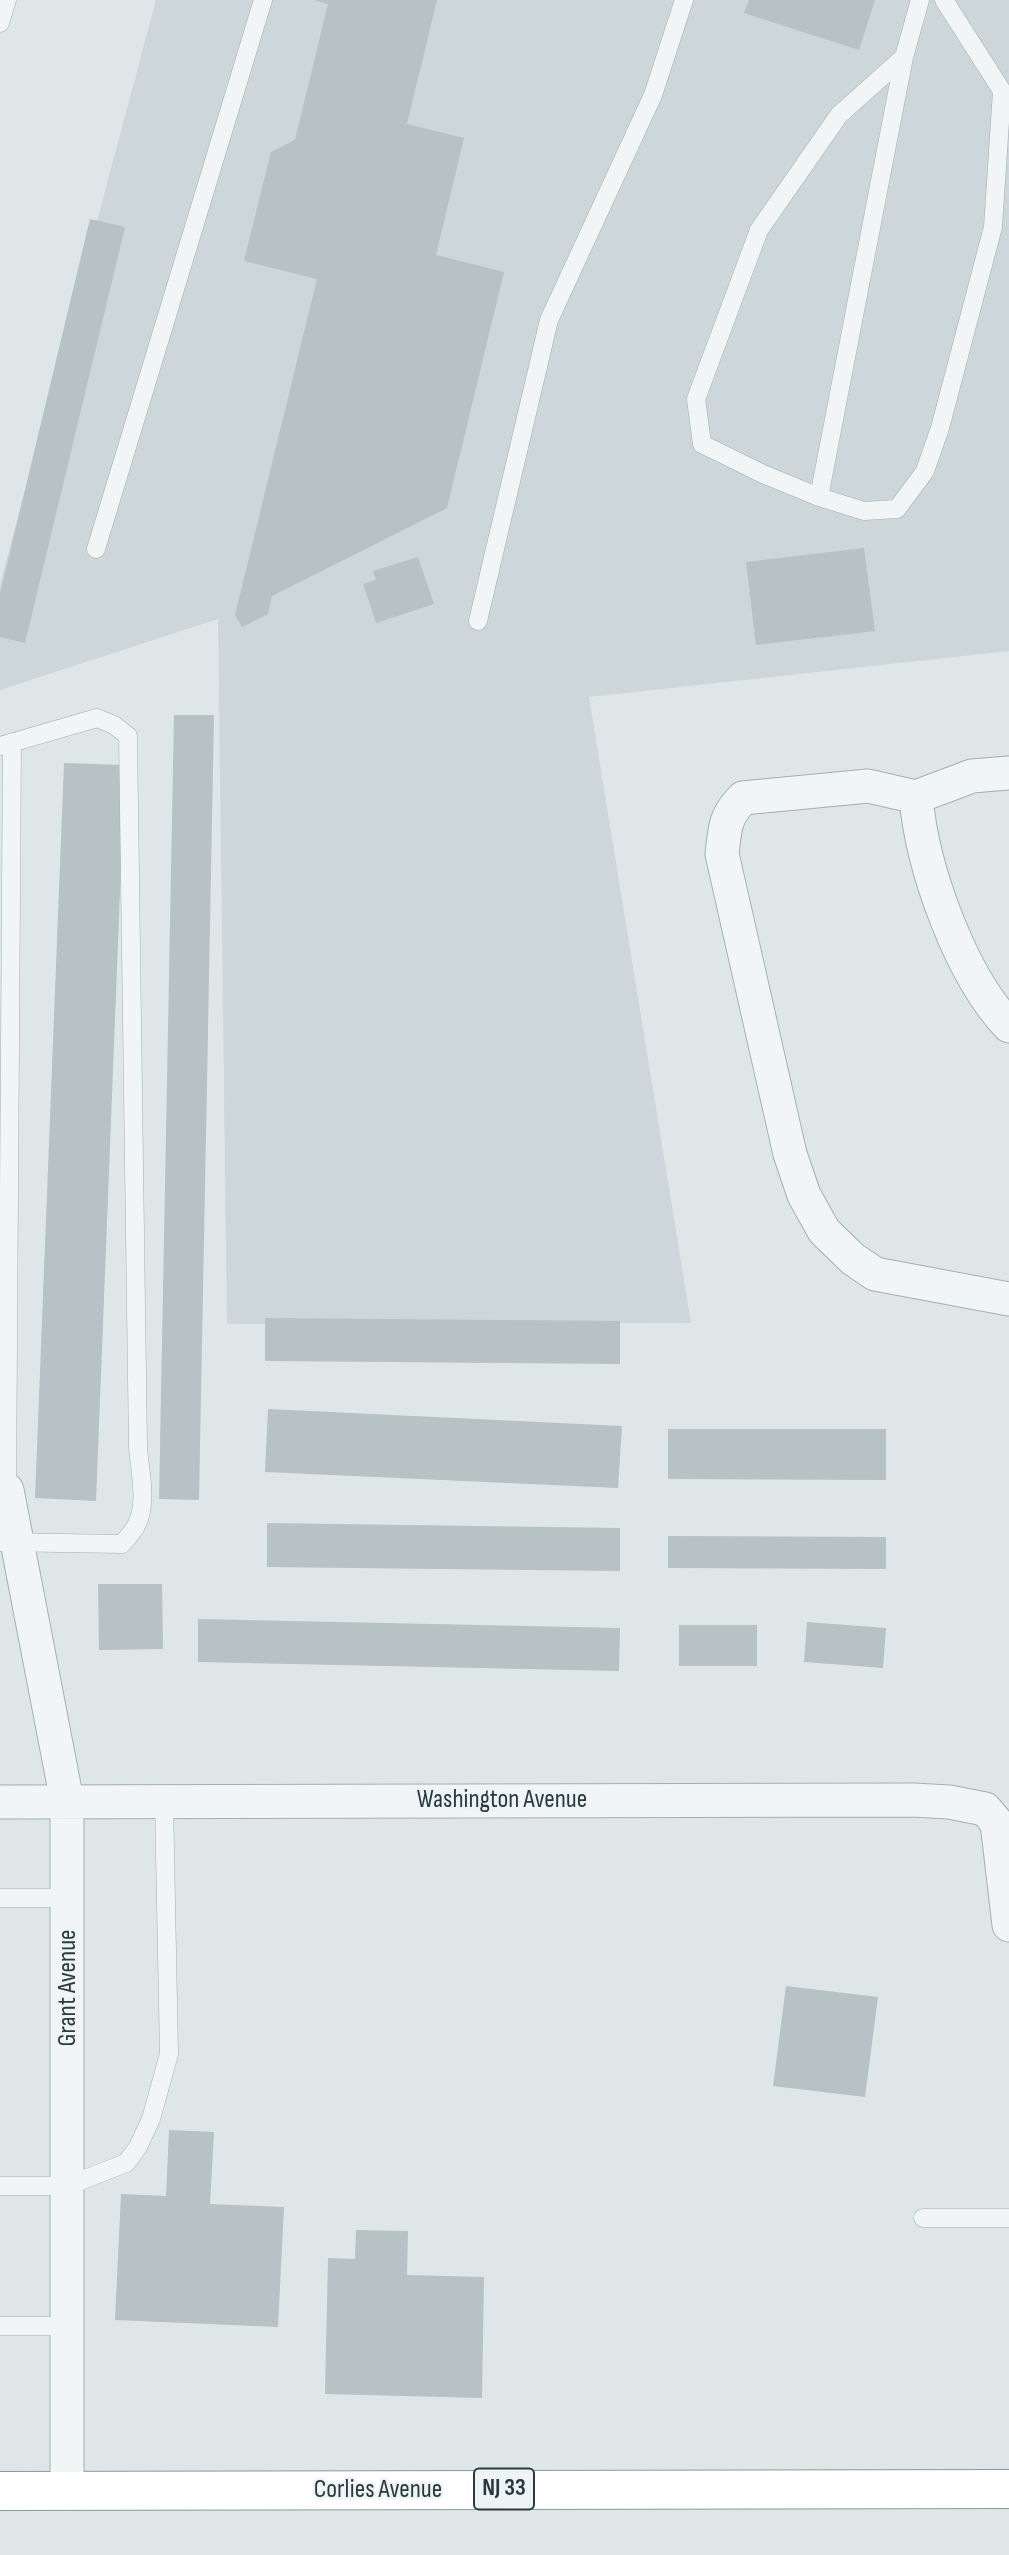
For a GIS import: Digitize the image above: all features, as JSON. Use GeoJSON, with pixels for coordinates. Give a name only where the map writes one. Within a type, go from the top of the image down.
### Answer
{"type":"FeatureCollection","features":[{"type":"Feature","properties":{"kind":"highway","name":"Corlies Avenue"},"geometry":{"type":"LineString","coordinates":[[0,2491],[1009,2489]]}},
{"type":"Feature","properties":{"kind":"street"},"geometry":{"type":"LineString","coordinates":[[1009,773],[972,776],[916,797],[868,786],[743,798],[731,811],[726,823],[722,854],[790,1154],[804,1195],[824,1231],[853,1259],[875,1274],[1009,1299]]}},
{"type":"Feature","properties":{"kind":"street"},"geometry":{"type":"LineString","coordinates":[[916,797],[919,829],[944,911],[979,985],[1009,1026]]}},
{"type":"Feature","properties":{"kind":"street","name":"Grant Avenue"},"geometry":{"type":"LineString","coordinates":[[7,1490],[9,1543],[67,1801],[67,2492]]}},
{"type":"Feature","properties":{"kind":"street","name":"Washington Avenue"},"geometry":{"type":"LineString","coordinates":[[0,1802],[949,1802],[985,1809],[998,1823],[1009,1925]]}},
{"type":"Feature","properties":{"kind":"lane"},"geometry":{"type":"LineString","coordinates":[[0,23],[7,0]]}},
{"type":"Feature","properties":{"kind":"lane"},"geometry":{"type":"LineString","coordinates":[[96,549],[263,0]]}},
{"type":"Feature","properties":{"kind":"lane"},"geometry":{"type":"LineString","coordinates":[[478,621],[549,320],[653,95],[684,0]]}},
{"type":"Feature","properties":{"kind":"lane"},"geometry":{"type":"LineString","coordinates":[[819,497],[904,57],[920,0]]}},
{"type":"Feature","properties":{"kind":"lane"},"geometry":{"type":"LineString","coordinates":[[904,57],[839,115],[759,230],[696,399],[702,444],[763,474],[819,497],[864,511],[897,509],[925,471],[940,428],[993,227],[1002,90],[944,0]]}},
{"type":"Feature","properties":{"kind":"lane"},"geometry":{"type":"LineString","coordinates":[[7,1490],[6,744],[97,718],[114,725],[128,736],[141,1511],[136,1526],[122,1544],[9,1543]]}},
{"type":"Feature","properties":{"kind":"lane"},"geometry":{"type":"LineString","coordinates":[[0,2186],[67,2186],[126,2163],[138,2147],[152,2119],[170,2054],[164,1801]]}},
{"type":"Feature","properties":{"kind":"lane"},"geometry":{"type":"LineString","coordinates":[[0,1898],[68,1898]]}},
{"type":"Feature","properties":{"kind":"lane"},"geometry":{"type":"LineString","coordinates":[[923,2218],[1009,2218]]}},
{"type":"Feature","properties":{"kind":"lane"},"geometry":{"type":"LineString","coordinates":[[0,2326],[68,2326]]}},
{"type":"Feature","properties":{"kind":"shaded area"},"geometry":{"type":"Polygon","coordinates":[[[156,0],[1009,0],[1009,651],[589,697],[691,1323],[227,1324],[218,619],[0,690],[0,584],[156,0]]]}},
{"type":"Feature","properties":{"kind":"building"},"geometry":{"type":"Polygon","coordinates":[[[314,0],[437,0],[407,124],[464,138],[436,255],[504,272],[447,508],[272,596],[268,614],[242,627],[235,615],[317,279],[244,261],[271,152],[295,140],[328,4],[314,0]]]}},
{"type":"Feature","properties":{"kind":"building"},"geometry":{"type":"Polygon","coordinates":[[[749,0],[875,0],[859,50],[744,13],[749,0]]]}},
{"type":"Feature","properties":{"kind":"building"},"geometry":{"type":"Polygon","coordinates":[[[90,219],[125,227],[25,643],[0,637],[0,594],[90,219]]]}},
{"type":"Feature","properties":{"kind":"building"},"geometry":{"type":"Polygon","coordinates":[[[864,548],[875,631],[756,645],[746,562],[864,548]]]}},
{"type":"Feature","properties":{"kind":"building"},"geometry":{"type":"Polygon","coordinates":[[[418,557],[434,604],[376,623],[363,584],[376,580],[373,571],[418,557]]]}},
{"type":"Feature","properties":{"kind":"building"},"geometry":{"type":"Polygon","coordinates":[[[174,715],[214,715],[199,1500],[159,1499],[174,715]]]}},
{"type":"Feature","properties":{"kind":"building"},"geometry":{"type":"Polygon","coordinates":[[[64,763],[125,765],[96,1501],[35,1498],[64,763]]]}},
{"type":"Feature","properties":{"kind":"building"},"geometry":{"type":"Polygon","coordinates":[[[265,1318],[620,1321],[620,1364],[265,1361],[265,1318]]]}},
{"type":"Feature","properties":{"kind":"building"},"geometry":{"type":"Polygon","coordinates":[[[268,1409],[622,1426],[618,1488],[265,1472],[268,1409]]]}},
{"type":"Feature","properties":{"kind":"building"},"geometry":{"type":"Polygon","coordinates":[[[668,1429],[886,1429],[886,1480],[668,1479],[668,1429]]]}},
{"type":"Feature","properties":{"kind":"building"},"geometry":{"type":"Polygon","coordinates":[[[267,1523],[620,1528],[620,1571],[267,1567],[267,1523]]]}},
{"type":"Feature","properties":{"kind":"building"},"geometry":{"type":"Polygon","coordinates":[[[668,1536],[886,1537],[886,1569],[668,1568],[668,1536]]]}},
{"type":"Feature","properties":{"kind":"building"},"geometry":{"type":"Polygon","coordinates":[[[98,1584],[162,1584],[163,1649],[99,1650],[98,1584]]]}},
{"type":"Feature","properties":{"kind":"building"},"geometry":{"type":"Polygon","coordinates":[[[198,1619],[620,1628],[619,1671],[198,1662],[198,1619]]]}},
{"type":"Feature","properties":{"kind":"building"},"geometry":{"type":"Polygon","coordinates":[[[807,1622],[886,1628],[883,1668],[804,1662],[807,1622]]]}},
{"type":"Feature","properties":{"kind":"building"},"geometry":{"type":"Polygon","coordinates":[[[679,1625],[757,1625],[757,1666],[679,1666],[679,1625]]]}},
{"type":"Feature","properties":{"kind":"building"},"geometry":{"type":"Polygon","coordinates":[[[786,1986],[878,1997],[865,2097],[773,2086],[786,1986]]]}},
{"type":"Feature","properties":{"kind":"building"},"geometry":{"type":"Polygon","coordinates":[[[169,2130],[214,2132],[210,2204],[284,2207],[278,2327],[115,2320],[121,2194],[166,2196],[169,2130]]]}},
{"type":"Feature","properties":{"kind":"building"},"geometry":{"type":"Polygon","coordinates":[[[356,2230],[408,2231],[407,2275],[484,2277],[482,2398],[325,2394],[328,2258],[355,2259],[356,2230]]]}}]}
